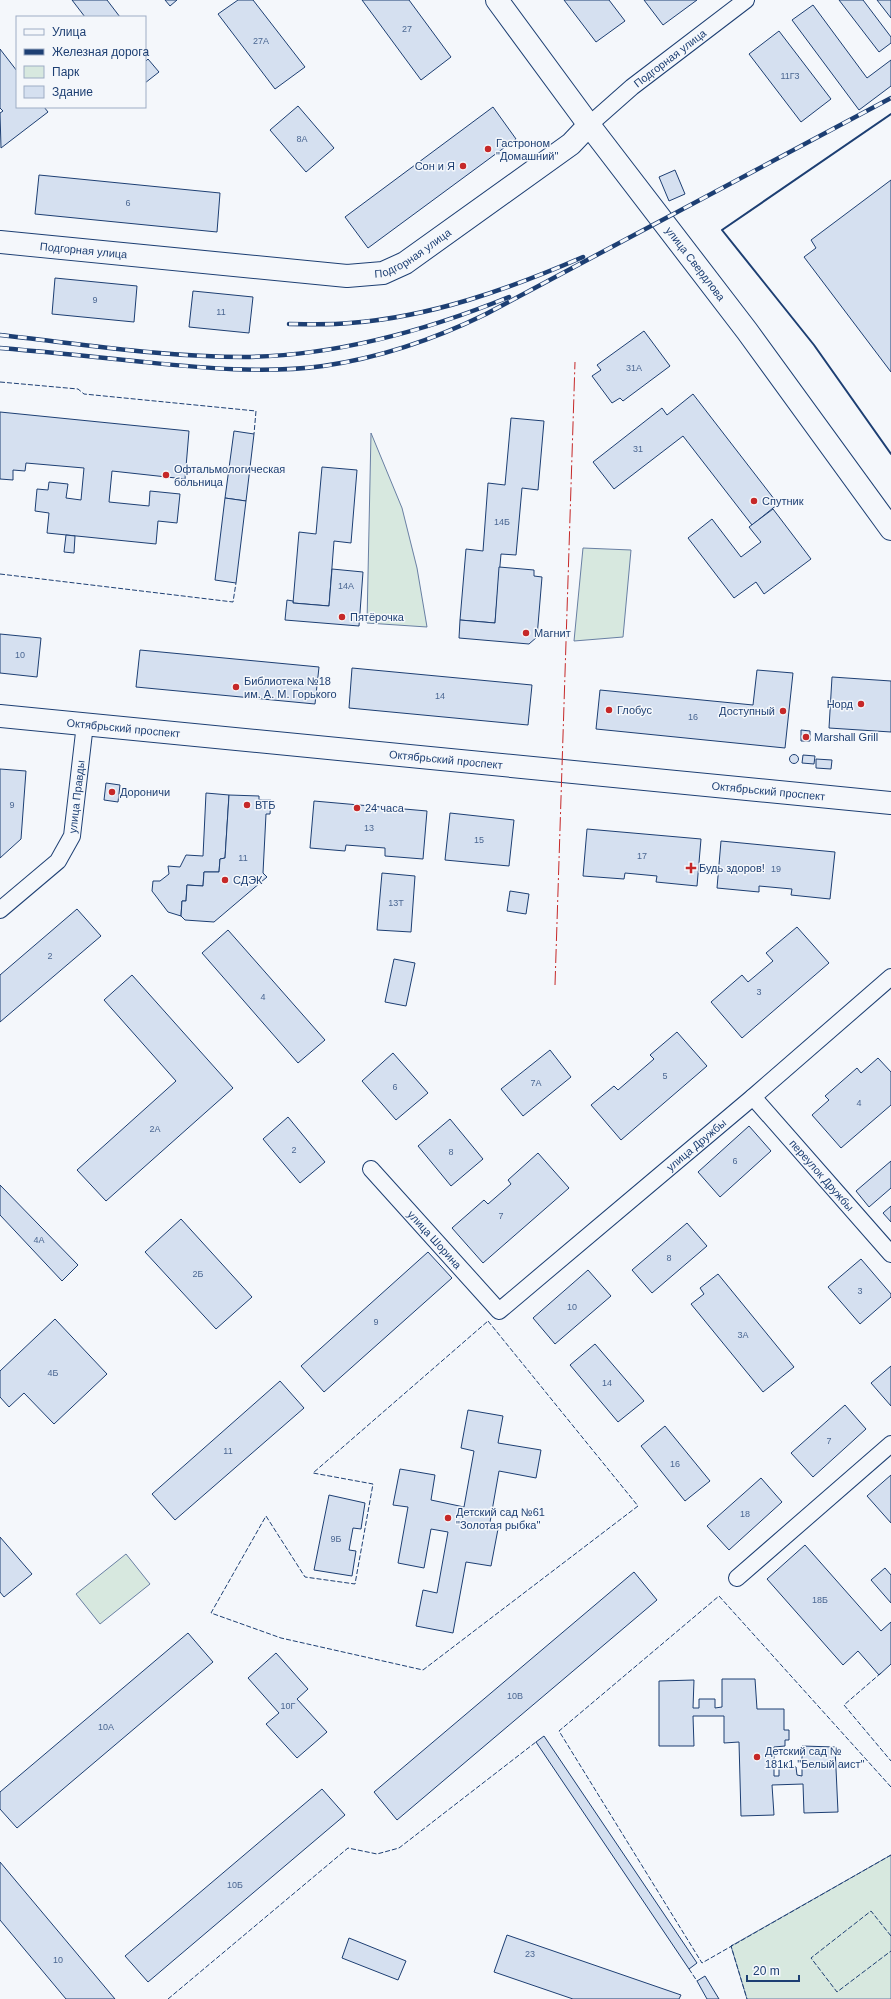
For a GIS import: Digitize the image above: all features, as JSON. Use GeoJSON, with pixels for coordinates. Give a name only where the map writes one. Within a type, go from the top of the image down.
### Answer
{"type":"FeatureCollection","features":[{"type":"Feature","properties":{"kind":"street","name":"улица Свердлова"},"geometry":{"type":"LineString","coordinates":[[498,0],[589,125],[747,331],[891,529]]}},
{"type":"Feature","properties":{"kind":"street","name":"Подгорная улица"},"geometry":{"type":"LineString","coordinates":[[0,242],[347,276],[383,273],[404,263],[571,144],[589,125],[632,86],[746,0]]}},
{"type":"Feature","properties":{"kind":"street","name":"Октябрьский проспект"},"geometry":{"type":"LineString","coordinates":[[0,716],[891,803]]}},
{"type":"Feature","properties":{"kind":"street","name":"улица Правды"},"geometry":{"type":"LineString","coordinates":[[0,910],[58,861],[72,836],[85,724]]}},
{"type":"Feature","properties":{"kind":"street","name":"улица Дружбы"},"geometry":{"type":"LineString","coordinates":[[499,1311],[753,1097],[891,977]]}},
{"type":"Feature","properties":{"kind":"street","name":"переулок Дружбы"},"geometry":{"type":"LineString","coordinates":[[753,1097],[891,1254]]}},
{"type":"Feature","properties":{"kind":"street","name":"улица Шорина"},"geometry":{"type":"LineString","coordinates":[[371,1169],[499,1311]]}},
{"type":"Feature","properties":{"kind":"street"},"geometry":{"type":"LineString","coordinates":[[737,1578],[891,1444]]}},
{"type":"Feature","properties":{"kind":"green space"},"geometry":{"type":"Polygon","coordinates":[[[371,433],[402,508],[417,568],[427,627],[367,623],[371,433]]]}},
{"type":"Feature","properties":{"kind":"green space"},"geometry":{"type":"Polygon","coordinates":[[[583,548],[631,550],[623,637],[574,641],[583,548]]]}},
{"type":"Feature","properties":{"kind":"green space"},"geometry":{"type":"Polygon","coordinates":[[[126,1554],[150,1584],[100,1624],[76,1594],[126,1554]]]}},
{"type":"Feature","properties":{"kind":"green space"},"geometry":{"type":"Polygon","coordinates":[[[891,1855],[891,1999],[747,1999],[731,1946],[891,1855]]]}},
{"type":"Feature","properties":{"kind":"building"},"geometry":{"type":"Polygon","coordinates":[[[72,0],[107,0],[119,16],[84,16],[72,0]]]}},
{"type":"Feature","properties":{"kind":"building"},"geometry":{"type":"Polygon","coordinates":[[[165,0],[177,0],[170,6],[165,0]]]}},
{"type":"Feature","properties":{"kind":"building"},"geometry":{"type":"Polygon","coordinates":[[[238,0],[253,0],[305,67],[275,89],[218,14],[238,0]]]}},
{"type":"Feature","properties":{"kind":"building"},"geometry":{"type":"Polygon","coordinates":[[[362,0],[409,0],[451,57],[421,80],[362,0]]]}},
{"type":"Feature","properties":{"kind":"building"},"geometry":{"type":"Polygon","coordinates":[[[564,0],[609,0],[625,21],[596,42],[564,0]]]}},
{"type":"Feature","properties":{"kind":"building"},"geometry":{"type":"Polygon","coordinates":[[[644,0],[697,0],[663,25],[644,0]]]}},
{"type":"Feature","properties":{"kind":"building"},"geometry":{"type":"Polygon","coordinates":[[[839,0],[863,0],[891,37],[891,43],[879,52],[839,0]]]}},
{"type":"Feature","properties":{"kind":"building"},"geometry":{"type":"Polygon","coordinates":[[[877,0],[891,0],[891,18],[877,0]]]}},
{"type":"Feature","properties":{"kind":"building"},"geometry":{"type":"Polygon","coordinates":[[[813,5],[867,78],[891,60],[891,86],[859,110],[792,20],[813,5]]]}},
{"type":"Feature","properties":{"kind":"building"},"geometry":{"type":"Polygon","coordinates":[[[779,31],[831,99],[801,122],[749,54],[779,31]]]}},
{"type":"Feature","properties":{"kind":"building"},"geometry":{"type":"Polygon","coordinates":[[[0,49],[16,70],[16,108],[45,108],[48,112],[1,148],[0,113],[3,111],[0,108],[0,49]]]}},
{"type":"Feature","properties":{"kind":"building"},"geometry":{"type":"Polygon","coordinates":[[[148,59],[159,72],[146,82],[146,61],[148,59]]]}},
{"type":"Feature","properties":{"kind":"building"},"geometry":{"type":"Polygon","coordinates":[[[298,106],[334,148],[306,172],[270,130],[298,106]]]}},
{"type":"Feature","properties":{"kind":"building"},"geometry":{"type":"Polygon","coordinates":[[[493,107],[516,139],[368,248],[345,217],[493,107]]]}},
{"type":"Feature","properties":{"kind":"building"},"geometry":{"type":"Polygon","coordinates":[[[675,170],[685,194],[669,201],[659,177],[675,170]]]}},
{"type":"Feature","properties":{"kind":"building"},"geometry":{"type":"Polygon","coordinates":[[[39,175],[220,193],[217,232],[35,214],[39,175]]]}},
{"type":"Feature","properties":{"kind":"building"},"geometry":{"type":"Polygon","coordinates":[[[891,180],[891,372],[804,257],[816,248],[811,240],[891,180]]]}},
{"type":"Feature","properties":{"kind":"building"},"geometry":{"type":"Polygon","coordinates":[[[55,278],[137,286],[134,322],[52,314],[55,278]]]}},
{"type":"Feature","properties":{"kind":"building"},"geometry":{"type":"Polygon","coordinates":[[[193,291],[253,297],[249,333],[189,327],[193,291]]]}},
{"type":"Feature","properties":{"kind":"building"},"geometry":{"type":"Polygon","coordinates":[[[644,331],[670,366],[623,401],[620,398],[612,403],[592,376],[601,370],[597,365],[644,331]]]}},
{"type":"Feature","properties":{"kind":"building"},"geometry":{"type":"Polygon","coordinates":[[[693,394],[778,504],[752,525],[683,436],[614,489],[593,462],[662,408],[667,415],[693,394]]]}},
{"type":"Feature","properties":{"kind":"building","name":"Офтальмологическая больница"},"geometry":{"type":"Polygon","coordinates":[[[0,412],[189,431],[185,479],[112,471],[109,502],[149,506],[150,491],[180,494],[177,523],[158,521],[156,544],[47,533],[49,513],[35,511],[37,489],[48,490],[49,482],[68,484],[66,498],[81,500],[84,468],[26,463],[25,471],[13,470],[13,480],[0,479],[0,412]]]}},
{"type":"Feature","properties":{"kind":"building"},"geometry":{"type":"Polygon","coordinates":[[[511,418],[544,421],[538,490],[522,488],[516,555],[501,554],[495,623],[460,620],[466,549],[483,551],[488,483],[505,485],[511,418]]]}},
{"type":"Feature","properties":{"kind":"building"},"geometry":{"type":"Polygon","coordinates":[[[234,431],[254,434],[246,501],[225,498],[234,431]]]}},
{"type":"Feature","properties":{"kind":"building"},"geometry":{"type":"Polygon","coordinates":[[[322,467],[357,470],[351,543],[334,541],[329,606],[293,603],[299,532],[316,534],[322,467]]]}},
{"type":"Feature","properties":{"kind":"building"},"geometry":{"type":"Polygon","coordinates":[[[225,498],[246,501],[236,583],[215,580],[225,498]]]}},
{"type":"Feature","properties":{"kind":"building"},"geometry":{"type":"Polygon","coordinates":[[[773,509],[811,559],[764,594],[756,582],[734,598],[688,538],[712,519],[741,557],[761,542],[749,527],[773,509]]]}},
{"type":"Feature","properties":{"kind":"building"},"geometry":{"type":"Polygon","coordinates":[[[66,535],[75,536],[74,553],[64,552],[66,535]]]}},
{"type":"Feature","properties":{"kind":"building"},"geometry":{"type":"Polygon","coordinates":[[[499,567],[534,570],[534,576],[542,577],[537,637],[529,644],[459,638],[460,620],[495,623],[499,567]]]}},
{"type":"Feature","properties":{"kind":"building"},"geometry":{"type":"Polygon","coordinates":[[[332,569],[363,572],[359,626],[285,620],[287,600],[293,601],[293,603],[329,606],[332,569]]]}},
{"type":"Feature","properties":{"kind":"building"},"geometry":{"type":"Polygon","coordinates":[[[0,634],[41,638],[37,677],[0,673],[0,634]]]}},
{"type":"Feature","properties":{"kind":"building"},"geometry":{"type":"Polygon","coordinates":[[[140,650],[319,667],[315,704],[136,687],[140,650]]]}},
{"type":"Feature","properties":{"kind":"building"},"geometry":{"type":"Polygon","coordinates":[[[352,668],[532,685],[528,725],[349,708],[352,668]]]}},
{"type":"Feature","properties":{"kind":"building"},"geometry":{"type":"Polygon","coordinates":[[[757,670],[793,673],[785,748],[596,729],[600,690],[753,705],[757,670]]]}},
{"type":"Feature","properties":{"kind":"building","name":"Норд"},"geometry":{"type":"Polygon","coordinates":[[[832,677],[891,681],[891,732],[829,728],[832,677]]]}},
{"type":"Feature","properties":{"kind":"building"},"geometry":{"type":"Polygon","coordinates":[[[801,730],[810,731],[810,741],[801,741],[801,730]]]}},
{"type":"Feature","properties":{"kind":"building"},"geometry":{"type":"Polygon","coordinates":[[[792,755],[796,755],[798,759],[796,763],[792,763],[790,761],[790,757],[792,755]]]}},
{"type":"Feature","properties":{"kind":"building"},"geometry":{"type":"Polygon","coordinates":[[[803,755],[815,756],[814,764],[802,763],[803,755]]]}},
{"type":"Feature","properties":{"kind":"building"},"geometry":{"type":"Polygon","coordinates":[[[816,759],[832,760],[831,769],[816,768],[816,759]]]}},
{"type":"Feature","properties":{"kind":"building"},"geometry":{"type":"Polygon","coordinates":[[[0,769],[26,771],[21,839],[0,858],[0,769]]]}},
{"type":"Feature","properties":{"kind":"building","name":"Дороничи"},"geometry":{"type":"Polygon","coordinates":[[[106,783],[120,785],[118,802],[104,800],[106,783]]]}},
{"type":"Feature","properties":{"kind":"building"},"geometry":{"type":"Polygon","coordinates":[[[206,793],[229,795],[225,858],[220,859],[219,872],[204,872],[203,886],[187,885],[186,901],[182,901],[181,916],[168,912],[152,891],[153,881],[160,881],[169,874],[168,866],[180,867],[186,855],[203,856],[206,793]]]}},
{"type":"Feature","properties":{"kind":"building"},"geometry":{"type":"Polygon","coordinates":[[[229,795],[259,796],[259,800],[271,800],[270,814],[266,814],[263,873],[267,877],[214,922],[185,920],[181,916],[182,901],[186,901],[187,885],[203,886],[204,872],[219,872],[220,859],[225,858],[229,795]]]}},
{"type":"Feature","properties":{"kind":"building"},"geometry":{"type":"Polygon","coordinates":[[[314,801],[427,811],[423,859],[385,856],[385,848],[346,845],[345,851],[310,848],[314,801]]]}},
{"type":"Feature","properties":{"kind":"building"},"geometry":{"type":"Polygon","coordinates":[[[450,813],[514,820],[509,866],[445,860],[450,813]]]}},
{"type":"Feature","properties":{"kind":"building"},"geometry":{"type":"Polygon","coordinates":[[[587,829],[701,839],[697,886],[656,882],[657,876],[625,873],[624,879],[583,876],[587,829]]]}},
{"type":"Feature","properties":{"kind":"building"},"geometry":{"type":"Polygon","coordinates":[[[721,841],[835,852],[830,899],[791,895],[792,889],[759,886],[759,892],[717,888],[721,841]]]}},
{"type":"Feature","properties":{"kind":"building"},"geometry":{"type":"Polygon","coordinates":[[[382,873],[415,876],[411,932],[377,930],[382,873]]]}},
{"type":"Feature","properties":{"kind":"building"},"geometry":{"type":"Polygon","coordinates":[[[510,891],[529,894],[526,914],[507,911],[510,891]]]}},
{"type":"Feature","properties":{"kind":"building"},"geometry":{"type":"Polygon","coordinates":[[[77,909],[101,936],[0,1022],[0,975],[77,909]]]}},
{"type":"Feature","properties":{"kind":"building"},"geometry":{"type":"Polygon","coordinates":[[[797,927],[829,963],[742,1038],[711,1002],[742,975],[748,982],[773,961],[766,953],[797,927]]]}},
{"type":"Feature","properties":{"kind":"building"},"geometry":{"type":"Polygon","coordinates":[[[228,930],[325,1040],[298,1063],[202,953],[228,930]]]}},
{"type":"Feature","properties":{"kind":"building"},"geometry":{"type":"Polygon","coordinates":[[[394,959],[415,963],[406,1006],[385,1002],[394,959]]]}},
{"type":"Feature","properties":{"kind":"building"},"geometry":{"type":"Polygon","coordinates":[[[132,975],[233,1088],[106,1201],[77,1170],[176,1081],[104,1000],[132,975]]]}},
{"type":"Feature","properties":{"kind":"building"},"geometry":{"type":"Polygon","coordinates":[[[677,1032],[707,1066],[621,1140],[591,1105],[614,1086],[618,1090],[654,1059],[650,1055],[677,1032]]]}},
{"type":"Feature","properties":{"kind":"building"},"geometry":{"type":"Polygon","coordinates":[[[550,1050],[571,1077],[523,1116],[501,1089],[550,1050]]]}},
{"type":"Feature","properties":{"kind":"building"},"geometry":{"type":"Polygon","coordinates":[[[393,1053],[428,1093],[396,1120],[362,1081],[393,1053]]]}},
{"type":"Feature","properties":{"kind":"building"},"geometry":{"type":"Polygon","coordinates":[[[878,1058],[891,1072],[891,1105],[841,1148],[812,1115],[829,1100],[825,1096],[857,1068],[861,1073],[878,1058]]]}},
{"type":"Feature","properties":{"kind":"building"},"geometry":{"type":"Polygon","coordinates":[[[288,1117],[325,1162],[300,1183],[263,1139],[288,1117]]]}},
{"type":"Feature","properties":{"kind":"building"},"geometry":{"type":"Polygon","coordinates":[[[450,1119],[483,1159],[451,1186],[418,1146],[450,1119]]]}},
{"type":"Feature","properties":{"kind":"building"},"geometry":{"type":"Polygon","coordinates":[[[749,1126],[771,1151],[720,1197],[698,1172],[749,1126]]]}},
{"type":"Feature","properties":{"kind":"building"},"geometry":{"type":"Polygon","coordinates":[[[538,1153],[569,1188],[483,1263],[452,1228],[484,1200],[488,1204],[511,1184],[508,1180],[538,1153]]]}},
{"type":"Feature","properties":{"kind":"building"},"geometry":{"type":"Polygon","coordinates":[[[891,1161],[891,1188],[869,1207],[856,1191],[891,1161]]]}},
{"type":"Feature","properties":{"kind":"building"},"geometry":{"type":"Polygon","coordinates":[[[0,1185],[78,1265],[62,1281],[0,1215],[0,1185]]]}},
{"type":"Feature","properties":{"kind":"building"},"geometry":{"type":"Polygon","coordinates":[[[891,1206],[891,1222],[883,1213],[891,1206]]]}},
{"type":"Feature","properties":{"kind":"building"},"geometry":{"type":"Polygon","coordinates":[[[181,1219],[252,1297],[216,1329],[145,1252],[181,1219]]]}},
{"type":"Feature","properties":{"kind":"building"},"geometry":{"type":"Polygon","coordinates":[[[687,1223],[707,1246],[652,1293],[632,1270],[687,1223]]]}},
{"type":"Feature","properties":{"kind":"building"},"geometry":{"type":"Polygon","coordinates":[[[428,1252],[452,1278],[324,1392],[301,1366],[428,1252]]]}},
{"type":"Feature","properties":{"kind":"building"},"geometry":{"type":"Polygon","coordinates":[[[861,1259],[891,1294],[891,1297],[860,1324],[828,1287],[861,1259]]]}},
{"type":"Feature","properties":{"kind":"building"},"geometry":{"type":"Polygon","coordinates":[[[588,1270],[611,1296],[555,1344],[533,1318],[588,1270]]]}},
{"type":"Feature","properties":{"kind":"building"},"geometry":{"type":"Polygon","coordinates":[[[718,1274],[794,1367],[763,1392],[691,1304],[704,1294],[700,1288],[718,1274]]]}},
{"type":"Feature","properties":{"kind":"building"},"geometry":{"type":"Polygon","coordinates":[[[55,1319],[107,1374],[54,1424],[24,1393],[9,1407],[0,1397],[0,1371],[55,1319]]]}},
{"type":"Feature","properties":{"kind":"building"},"geometry":{"type":"Polygon","coordinates":[[[595,1344],[644,1401],[618,1422],[570,1365],[595,1344]]]}},
{"type":"Feature","properties":{"kind":"building"},"geometry":{"type":"Polygon","coordinates":[[[891,1366],[891,1406],[871,1383],[891,1366]]]}},
{"type":"Feature","properties":{"kind":"building"},"geometry":{"type":"Polygon","coordinates":[[[280,1381],[304,1408],[175,1520],[152,1494],[280,1381]]]}},
{"type":"Feature","properties":{"kind":"building"},"geometry":{"type":"Polygon","coordinates":[[[845,1405],[866,1429],[813,1477],[791,1453],[845,1405]]]}},
{"type":"Feature","properties":{"kind":"building","name":"Детский сад №61 \"Золотая рыбка\""},"geometry":{"type":"Polygon","coordinates":[[[468,1410],[503,1416],[498,1443],[541,1450],[536,1478],[499,1471],[489,1528],[498,1529],[491,1566],[466,1562],[453,1633],[416,1626],[423,1590],[437,1593],[448,1532],[431,1529],[424,1568],[398,1563],[408,1507],[393,1505],[400,1469],[435,1475],[431,1500],[464,1507],[474,1451],[461,1448],[468,1410]]]}},
{"type":"Feature","properties":{"kind":"building"},"geometry":{"type":"Polygon","coordinates":[[[665,1426],[710,1481],[685,1501],[641,1446],[665,1426]]]}},
{"type":"Feature","properties":{"kind":"building"},"geometry":{"type":"Polygon","coordinates":[[[891,1475],[891,1523],[867,1496],[891,1475]]]}},
{"type":"Feature","properties":{"kind":"building"},"geometry":{"type":"Polygon","coordinates":[[[761,1478],[782,1502],[729,1550],[707,1526],[761,1478]]]}},
{"type":"Feature","properties":{"kind":"building"},"geometry":{"type":"Polygon","coordinates":[[[329,1495],[365,1503],[361,1529],[353,1528],[349,1550],[356,1551],[352,1576],[314,1570],[329,1495]]]}},
{"type":"Feature","properties":{"kind":"building"},"geometry":{"type":"Polygon","coordinates":[[[0,1537],[32,1574],[4,1597],[0,1592],[0,1537]]]}},
{"type":"Feature","properties":{"kind":"building"},"geometry":{"type":"Polygon","coordinates":[[[805,1545],[881,1631],[891,1622],[891,1664],[879,1675],[858,1651],[843,1665],[767,1579],[805,1545]]]}},
{"type":"Feature","properties":{"kind":"building"},"geometry":{"type":"Polygon","coordinates":[[[885,1568],[891,1575],[891,1603],[871,1580],[885,1568]]]}},
{"type":"Feature","properties":{"kind":"building"},"geometry":{"type":"Polygon","coordinates":[[[634,1572],[657,1600],[397,1820],[374,1792],[634,1572]]]}},
{"type":"Feature","properties":{"kind":"building"},"geometry":{"type":"Polygon","coordinates":[[[188,1633],[213,1662],[17,1828],[0,1809],[0,1792],[188,1633]]]}},
{"type":"Feature","properties":{"kind":"building"},"geometry":{"type":"Polygon","coordinates":[[[276,1653],[308,1689],[297,1699],[327,1732],[297,1758],[266,1724],[279,1713],[248,1678],[276,1653]]]}},
{"type":"Feature","properties":{"kind":"building","name":"Детский сад № 181к1 \"Белый аист\""},"geometry":{"type":"Polygon","coordinates":[[[722,1679],[755,1679],[757,1709],[784,1709],[784,1730],[789,1730],[789,1740],[785,1740],[785,1746],[774,1747],[774,1776],[779,1776],[779,1767],[796,1767],[797,1775],[802,1776],[802,1746],[835,1747],[838,1812],[804,1813],[803,1784],[772,1785],[774,1815],[741,1816],[739,1742],[724,1743],[724,1716],[693,1716],[694,1746],[659,1746],[659,1681],[694,1680],[693,1708],[699,1708],[699,1699],[715,1699],[715,1708],[722,1707],[722,1679]]]}},
{"type":"Feature","properties":{"kind":"building"},"geometry":{"type":"Polygon","coordinates":[[[544,1736],[697,1963],[689,1969],[536,1742],[544,1736]]]}},
{"type":"Feature","properties":{"kind":"building"},"geometry":{"type":"Polygon","coordinates":[[[322,1789],[345,1815],[148,1982],[125,1956],[322,1789]]]}},
{"type":"Feature","properties":{"kind":"building"},"geometry":{"type":"Polygon","coordinates":[[[0,1862],[115,1999],[66,1999],[0,1920],[0,1862]]]}},
{"type":"Feature","properties":{"kind":"building"},"geometry":{"type":"Polygon","coordinates":[[[507,1935],[681,1995],[679,1999],[573,1999],[494,1972],[507,1935]]]}},
{"type":"Feature","properties":{"kind":"building"},"geometry":{"type":"Polygon","coordinates":[[[349,1938],[406,1961],[398,1980],[342,1958],[349,1938]]]}},
{"type":"Feature","properties":{"kind":"building"},"geometry":{"type":"Polygon","coordinates":[[[705,1976],[719,1999],[707,1999],[697,1981],[705,1976]]]}},
{"type":"Feature","properties":{"kind":"railway"},"geometry":{"type":"LineString","coordinates":[[0,348],[189,366],[256,370],[278,370],[323,366],[386,353],[447,332],[486,314],[891,98]]}},
{"type":"Feature","properties":{"kind":"railway"},"geometry":{"type":"LineString","coordinates":[[289,324],[350,323],[410,315],[469,300],[527,280],[583,257]]}},
{"type":"Feature","properties":{"kind":"railway"},"geometry":{"type":"LineString","coordinates":[[0,335],[183,355],[244,357],[278,356],[346,347],[412,331],[445,321],[509,297]]}},
{"type":"Feature","properties":{"kind":"fence"},"geometry":{"type":"LineString","coordinates":[[0,382],[78,389],[84,394],[256,411],[254,434]]}},
{"type":"Feature","properties":{"kind":"fence"},"geometry":{"type":"LineString","coordinates":[[0,574],[233,602],[236,583]]}},
{"type":"Feature","properties":{"kind":"fence"},"geometry":{"type":"LineString","coordinates":[[488,1321],[638,1506],[423,1670],[281,1638],[211,1613],[266,1516],[305,1577],[355,1584],[373,1484],[313,1473],[488,1321]]}},
{"type":"Feature","properties":{"kind":"fence"},"geometry":{"type":"LineString","coordinates":[[891,1787],[719,1596],[559,1731],[702,1963],[891,1855]]}},
{"type":"Feature","properties":{"kind":"fence"},"geometry":{"type":"LineString","coordinates":[[881,1673],[844,1705],[891,1761]]}},
{"type":"Feature","properties":{"kind":"fence"},"geometry":{"type":"LineString","coordinates":[[168,1999],[348,1848],[377,1854],[399,1848],[536,1742]]}},
{"type":"Feature","properties":{"kind":"fence"},"geometry":{"type":"LineString","coordinates":[[891,1936],[871,1911],[811,1958],[837,1992],[891,1951]]}},
{"type":"Feature","properties":{"kind":"fence"},"geometry":{"type":"LineString","coordinates":[[733,1945],[731,1946],[747,1999]]}},
{"type":"Feature","properties":{"kind":"fence"},"geometry":{"type":"LineString","coordinates":[[689,1969],[697,1981]]}},
{"type":"Feature","properties":{"kind":"wall"},"geometry":{"type":"LineString","coordinates":[[891,114],[722,230],[814,345],[891,454]]}},
{"type":"Feature","properties":{"kind":"power"},"geometry":{"type":"LineString","coordinates":[[555,985],[575,362]]}},
{"type":"Feature","properties":{"kind":"place","name":"Гастроном \"Домашний\""},"geometry":{"type":"Point","coordinates":[488,149]}},
{"type":"Feature","properties":{"kind":"place","name":"Сон и Я"},"geometry":{"type":"Point","coordinates":[463,166]}},
{"type":"Feature","properties":{"kind":"place","name":"Офтальмологическая больница"},"geometry":{"type":"Point","coordinates":[166,475]}},
{"type":"Feature","properties":{"kind":"place","name":"Спутник"},"geometry":{"type":"Point","coordinates":[754,501]}},
{"type":"Feature","properties":{"kind":"place","name":"Пятёрочка"},"geometry":{"type":"Point","coordinates":[342,617]}},
{"type":"Feature","properties":{"kind":"place","name":"Магнит"},"geometry":{"type":"Point","coordinates":[526,633]}},
{"type":"Feature","properties":{"kind":"place","name":"Библиотека №18 им. А. М. Горького"},"geometry":{"type":"Point","coordinates":[236,687]}},
{"type":"Feature","properties":{"kind":"place","name":"Норд"},"geometry":{"type":"Point","coordinates":[861,704]}},
{"type":"Feature","properties":{"kind":"place","name":"Глобус"},"geometry":{"type":"Point","coordinates":[609,710]}},
{"type":"Feature","properties":{"kind":"place","name":"Доступный"},"geometry":{"type":"Point","coordinates":[783,711]}},
{"type":"Feature","properties":{"kind":"place","name":"Marshall Grill"},"geometry":{"type":"Point","coordinates":[806,737]}},
{"type":"Feature","properties":{"kind":"place","name":"Дороничи"},"geometry":{"type":"Point","coordinates":[112,792]}},
{"type":"Feature","properties":{"kind":"place","name":"ВТБ"},"geometry":{"type":"Point","coordinates":[247,805]}},
{"type":"Feature","properties":{"kind":"place","name":"24 часа"},"geometry":{"type":"Point","coordinates":[357,808]}},
{"type":"Feature","properties":{"kind":"place","name":"Будь здоров!"},"geometry":{"type":"Point","coordinates":[691,868]}},
{"type":"Feature","properties":{"kind":"place","name":"СДЭК"},"geometry":{"type":"Point","coordinates":[225,880]}},
{"type":"Feature","properties":{"kind":"place","name":"Детский сад №61 \"Золотая рыбка\""},"geometry":{"type":"Point","coordinates":[448,1518]}},
{"type":"Feature","properties":{"kind":"place","name":"Детский сад № 181к1 \"Белый аист\""},"geometry":{"type":"Point","coordinates":[757,1757]}}]}
